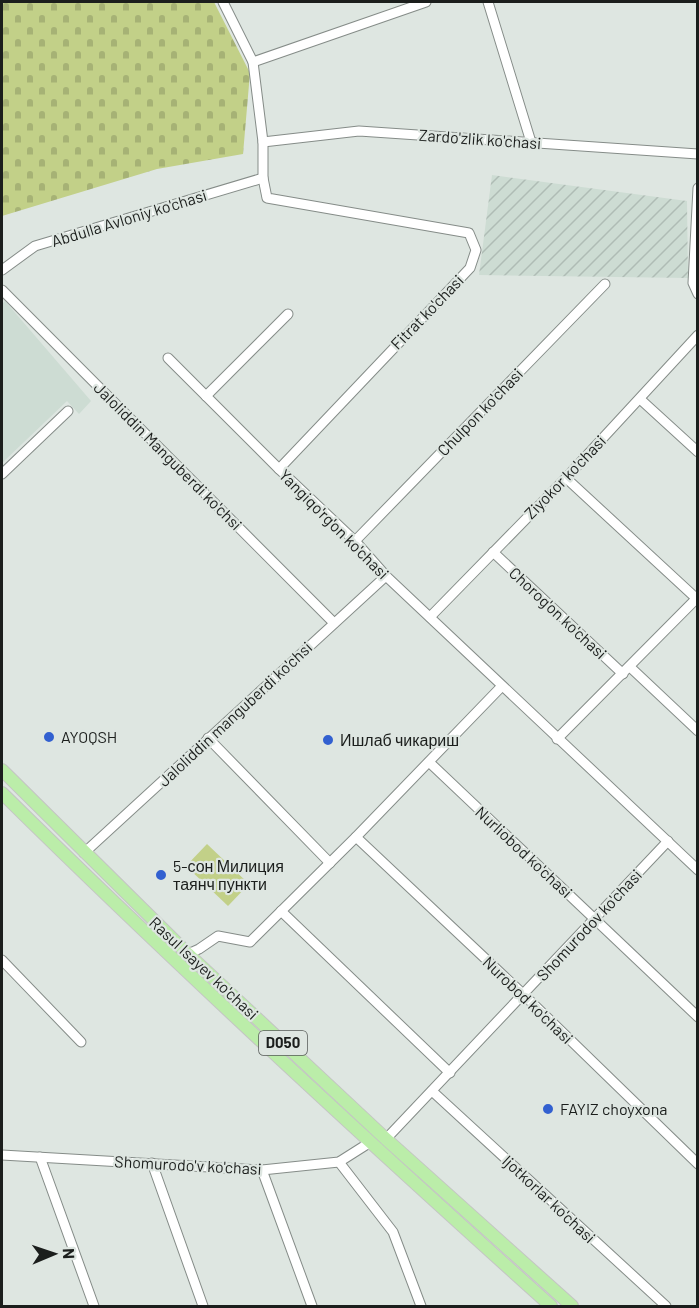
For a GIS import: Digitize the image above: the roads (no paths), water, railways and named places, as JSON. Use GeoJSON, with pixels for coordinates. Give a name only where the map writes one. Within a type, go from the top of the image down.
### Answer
{"type":"FeatureCollection","features":[{"type":"Feature","properties":{"kind":"main road","name":"Rasul Isayev ko'chasi"},"geometry":{"type":"LineString","coordinates":[[2,770],[188,954],[386,1139],[572,1306]]}},
{"type":"Feature","properties":{"kind":"main road","name":"Rasul Isayev ko'chasi"},"geometry":{"type":"LineString","coordinates":[[2,793],[76,867],[369,1143],[551,1306]]}},
{"type":"Feature","properties":{"kind":"street"},"geometry":{"type":"LineString","coordinates":[[223,2],[253,62],[263,142],[262,178]]}},
{"type":"Feature","properties":{"kind":"street"},"geometry":{"type":"LineString","coordinates":[[253,62],[426,2]]}},
{"type":"Feature","properties":{"kind":"street"},"geometry":{"type":"LineString","coordinates":[[488,2],[531,142]]}},
{"type":"Feature","properties":{"kind":"street","name":"Zardo'zlik ko'chasi"},"geometry":{"type":"LineString","coordinates":[[263,142],[359,131],[698,154]]}},
{"type":"Feature","properties":{"kind":"street","name":"Abdulla Avloniy ko'chasi"},"geometry":{"type":"LineString","coordinates":[[2,270],[35,246],[262,178]]}},
{"type":"Feature","properties":{"kind":"street","name":"Fitrat ko'chasi"},"geometry":{"type":"LineString","coordinates":[[262,178],[267,198],[469,233],[476,250],[470,268],[279,469]]}},
{"type":"Feature","properties":{"kind":"street"},"geometry":{"type":"LineString","coordinates":[[698,188],[693,283],[698,294]]}},
{"type":"Feature","properties":{"kind":"street","name":"Chulpon ko'chasi"},"geometry":{"type":"LineString","coordinates":[[355,541],[605,284]]}},
{"type":"Feature","properties":{"kind":"street","name":"Jaloliddin Manguberdi ko'chsi"},"geometry":{"type":"LineString","coordinates":[[2,290],[334,623]]}},
{"type":"Feature","properties":{"kind":"street"},"geometry":{"type":"LineString","coordinates":[[206,396],[288,314]]}},
{"type":"Feature","properties":{"kind":"street","name":"Ziyokor ko'chasi"},"geometry":{"type":"LineString","coordinates":[[430,617],[566,478],[698,335]]}},
{"type":"Feature","properties":{"kind":"street","name":"Yangiqo'rg'on ko'chasi"},"geometry":{"type":"LineString","coordinates":[[168,358],[355,541],[386,576],[698,870]]}},
{"type":"Feature","properties":{"kind":"street"},"geometry":{"type":"LineString","coordinates":[[640,399],[698,452]]}},
{"type":"Feature","properties":{"kind":"street"},"geometry":{"type":"LineString","coordinates":[[2,474],[68,411]]}},
{"type":"Feature","properties":{"kind":"street"},"geometry":{"type":"LineString","coordinates":[[557,739],[697,599],[566,478]]}},
{"type":"Feature","properties":{"kind":"street","name":"Chorog'on ko'chasi"},"geometry":{"type":"LineString","coordinates":[[493,552],[698,732]]}},
{"type":"Feature","properties":{"kind":"street","name":"Jaloliddin manguberdi ko'chsi"},"geometry":{"type":"LineString","coordinates":[[84,853],[386,576]]}},
{"type":"Feature","properties":{"kind":"street"},"geometry":{"type":"LineString","coordinates":[[188,954],[218,936],[250,942],[356,837],[502,686]]}},
{"type":"Feature","properties":{"kind":"street"},"geometry":{"type":"LineString","coordinates":[[208,738],[330,863]]}},
{"type":"Feature","properties":{"kind":"street","name":"Nurliobod ko'chasi"},"geometry":{"type":"LineString","coordinates":[[429,762],[698,1017]]}},
{"type":"Feature","properties":{"kind":"street","name":"Nurobod ko'chasi"},"geometry":{"type":"LineString","coordinates":[[356,837],[524,995],[698,1164]]}},
{"type":"Feature","properties":{"kind":"street","name":"Shomurodov ko'chasi"},"geometry":{"type":"LineString","coordinates":[[386,1139],[668,841]]}},
{"type":"Feature","properties":{"kind":"street"},"geometry":{"type":"LineString","coordinates":[[281,911],[450,1073]]}},
{"type":"Feature","properties":{"kind":"street"},"geometry":{"type":"LineString","coordinates":[[2,960],[81,1042]]}},
{"type":"Feature","properties":{"kind":"street","name":"Ijotkorlar ko'chasi"},"geometry":{"type":"LineString","coordinates":[[432,1091],[666,1306]]}},
{"type":"Feature","properties":{"kind":"street","name":"Shomurodo'v ko'chasi"},"geometry":{"type":"LineString","coordinates":[[2,1155],[262,1170],[339,1162],[369,1143]]}},
{"type":"Feature","properties":{"kind":"street"},"geometry":{"type":"LineString","coordinates":[[40,1157],[94,1306]]}},
{"type":"Feature","properties":{"kind":"street"},"geometry":{"type":"LineString","coordinates":[[339,1162],[393,1232],[421,1306]]}},
{"type":"Feature","properties":{"kind":"street"},"geometry":{"type":"LineString","coordinates":[[152,1163],[203,1306]]}},
{"type":"Feature","properties":{"kind":"street"},"geometry":{"type":"LineString","coordinates":[[262,1170],[312,1306]]}},
{"type":"Feature","properties":{"kind":"place","name":"AYOQSH"},"geometry":{"type":"Point","coordinates":[49,737]}},
{"type":"Feature","properties":{"kind":"place","name":"Ишлаб чикариш"},"geometry":{"type":"Point","coordinates":[328,740]}},
{"type":"Feature","properties":{"kind":"place","name":"5-сон Милиция таянч пункти"},"geometry":{"type":"Point","coordinates":[161,875]}},
{"type":"Feature","properties":{"kind":"place","name":"FAYIZ choyxona"},"geometry":{"type":"Point","coordinates":[548,1109]}}]}
